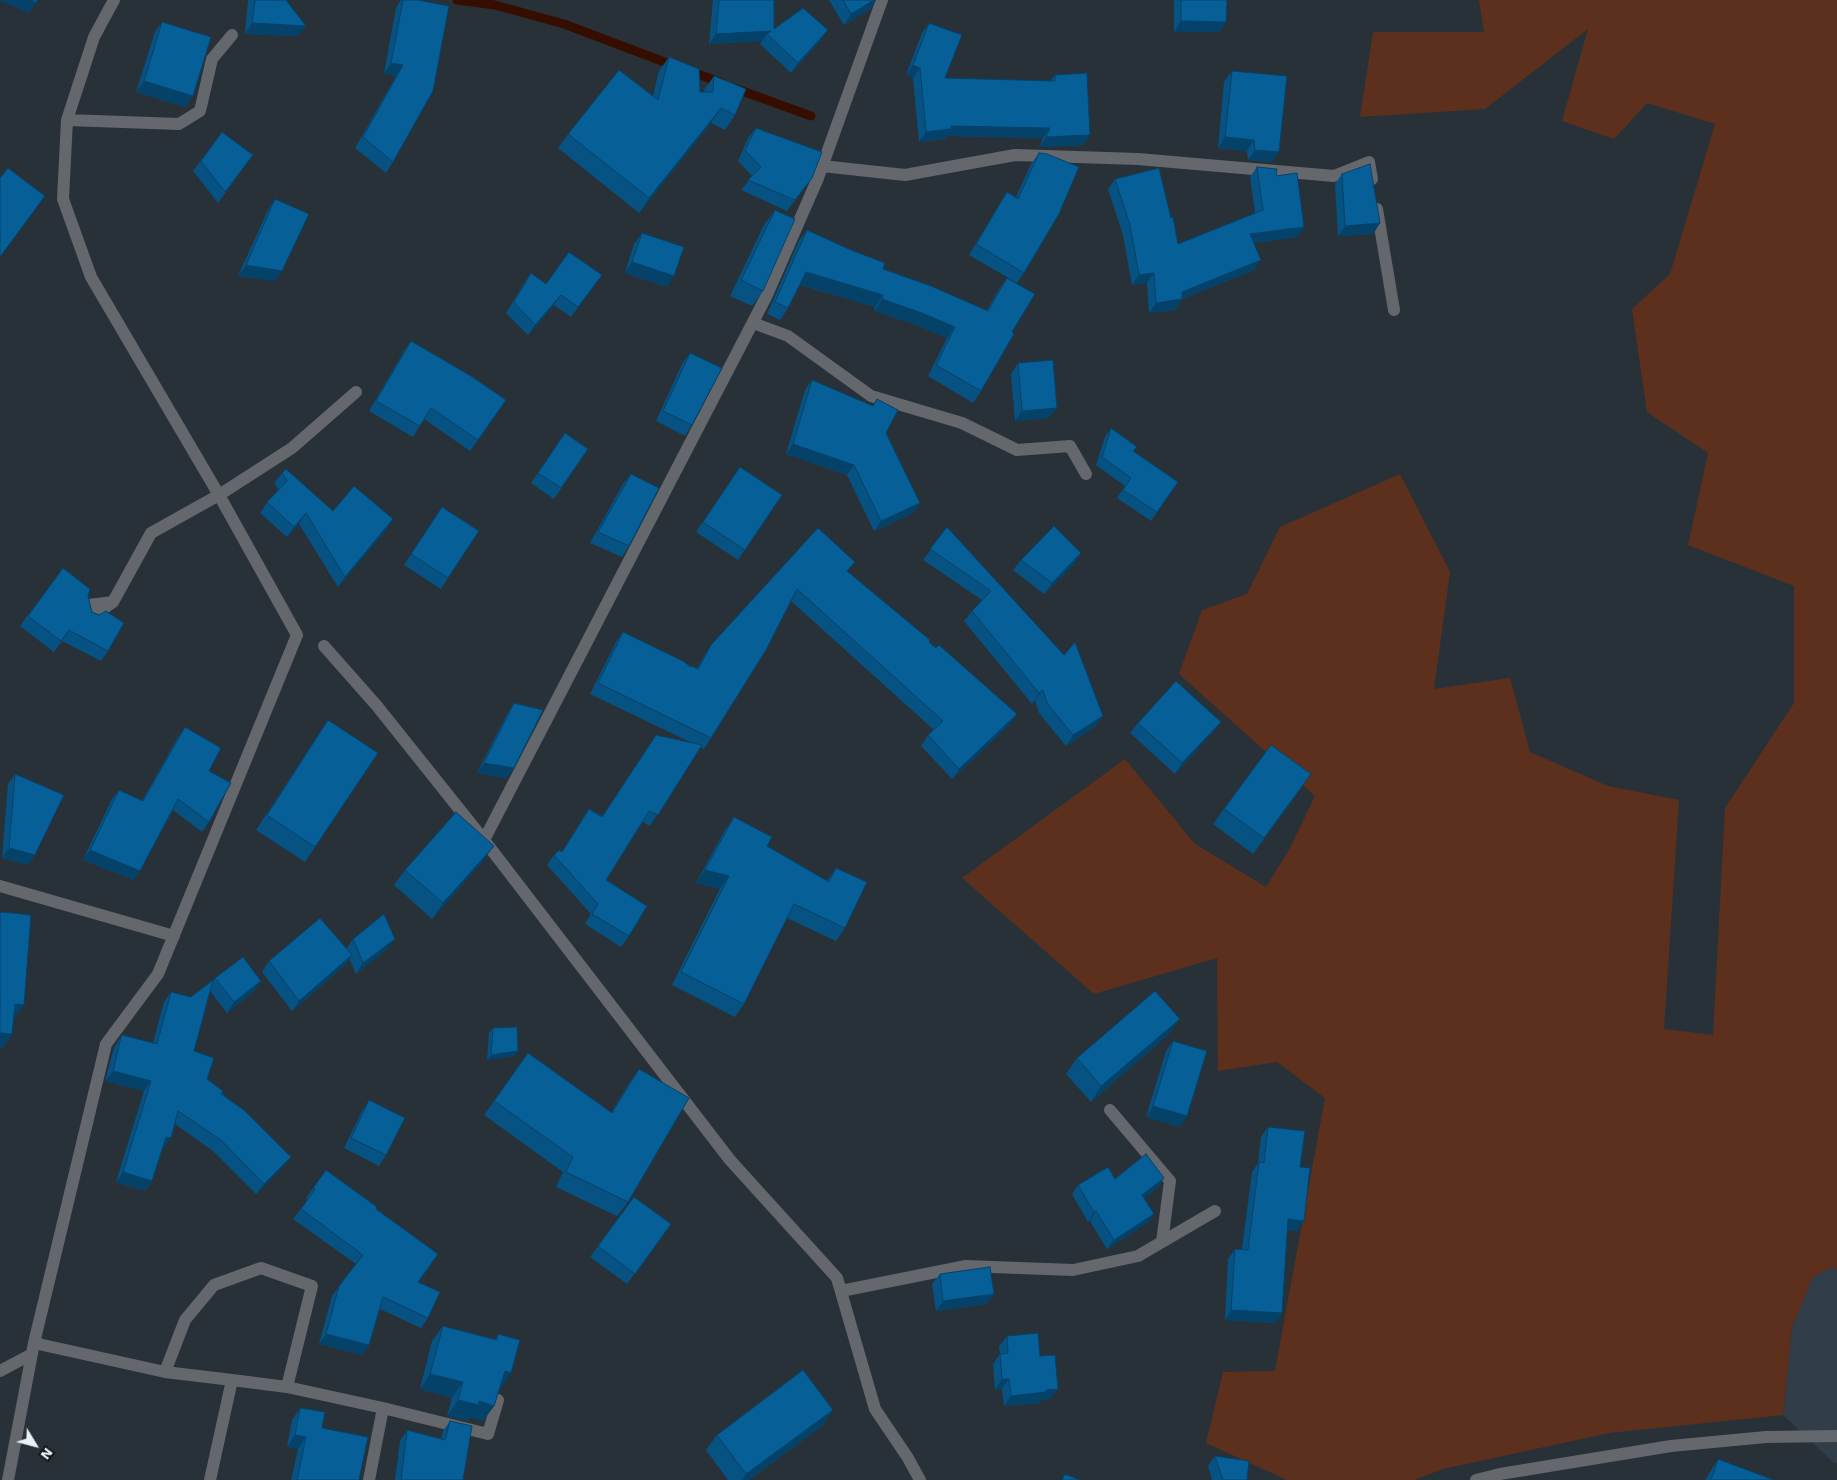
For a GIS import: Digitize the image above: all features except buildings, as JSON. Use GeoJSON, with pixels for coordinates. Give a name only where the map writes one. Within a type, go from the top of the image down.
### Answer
{"type":"FeatureCollection","features":[{"type":"Feature","properties":{"kind":"street"},"geometry":{"type":"LineString","coordinates":[[8,1480],[33,1349],[106,1044],[158,974],[298,635],[91,277],[63,199],[67,120],[94,37],[114,0]]}},
{"type":"Feature","properties":{"kind":"street"},"geometry":{"type":"LineString","coordinates":[[484,840],[753,323],[774,279],[822,166],[882,0]]}},
{"type":"Feature","properties":{"kind":"street"},"geometry":{"type":"LineString","coordinates":[[67,120],[179,124],[200,111],[212,59],[232,35]]}},
{"type":"Feature","properties":{"kind":"street"},"geometry":{"type":"LineString","coordinates":[[822,166],[905,175],[1015,155],[1138,159],[1334,176],[1369,162],[1394,310]]}},
{"type":"Feature","properties":{"kind":"street"},"geometry":{"type":"LineString","coordinates":[[753,323],[788,336],[871,396],[962,423],[1017,450],[1070,446],[1086,474]]}},
{"type":"Feature","properties":{"kind":"street"},"geometry":{"type":"LineString","coordinates":[[113,602],[152,533],[218,495],[292,448],[356,392]]}},
{"type":"Feature","properties":{"kind":"street"},"geometry":{"type":"LineString","coordinates":[[324,646],[377,706],[484,840],[730,1160],[837,1278],[875,1408],[920,1480]]}},
{"type":"Feature","properties":{"kind":"street"},"geometry":{"type":"LineString","coordinates":[[0,886],[174,936]]}},
{"type":"Feature","properties":{"kind":"street"},"geometry":{"type":"LineString","coordinates":[[1110,1110],[1170,1181],[1162,1242]]}},
{"type":"Feature","properties":{"kind":"street"},"geometry":{"type":"LineString","coordinates":[[841,1291],[966,1266],[1073,1270],[1138,1256],[1215,1211]]}},
{"type":"Feature","properties":{"kind":"street"},"geometry":{"type":"LineString","coordinates":[[165,1372],[184,1320],[214,1285],[261,1268],[312,1286],[287,1387]]}},
{"type":"Feature","properties":{"kind":"street"},"geometry":{"type":"LineString","coordinates":[[0,1371],[33,1349],[165,1372],[287,1387],[488,1434],[498,1400]]}},
{"type":"Feature","properties":{"kind":"street"},"geometry":{"type":"LineString","coordinates":[[210,1480],[232,1380]]}},
{"type":"Feature","properties":{"kind":"street"},"geometry":{"type":"LineString","coordinates":[[370,1480],[383,1408]]}},
{"type":"Feature","properties":{"kind":"street"},"geometry":{"type":"LineString","coordinates":[[1476,1480],[1500,1474],[1671,1446],[1766,1437],[1837,1436]]}},
{"type":"Feature","properties":{"kind":"shaded area"},"geometry":{"type":"Polygon","coordinates":[[[1479,0],[1837,0],[1837,1270],[1832,1267],[1813,1277],[1792,1327],[1783,1415],[1609,1433],[1443,1469],[1414,1480],[1287,1480],[1206,1443],[1223,1372],[1275,1371],[1325,1098],[1277,1062],[1218,1071],[1217,958],[1094,994],[962,878],[1125,759],[1195,844],[1266,887],[1289,850],[1315,796],[1179,674],[1202,610],[1247,594],[1280,527],[1400,474],[1450,572],[1434,689],[1510,678],[1530,752],[1608,786],[1679,800],[1664,1029],[1713,1035],[1725,808],[1794,703],[1794,586],[1688,545],[1708,453],[1647,412],[1632,309],[1670,274],[1715,124],[1647,103],[1614,139],[1562,121],[1588,29],[1485,109],[1360,117],[1373,32],[1484,32],[1479,0]]]}},
{"type":"Feature","properties":{"kind":"shaded area"},"geometry":{"type":"Polygon","coordinates":[[[1832,1267],[1837,1270],[1837,1463],[1834,1463],[1783,1415],[1792,1327],[1813,1277],[1832,1267]]]}},
{"type":"Feature","properties":{"kind":"waterway"},"geometry":{"type":"LineString","coordinates":[[457,0],[495,5],[564,24],[675,66]]}},
{"type":"Feature","properties":{"kind":"waterway"},"geometry":{"type":"LineString","coordinates":[[687,70],[722,83]]}},
{"type":"Feature","properties":{"kind":"waterway"},"geometry":{"type":"LineString","coordinates":[[734,88],[811,116]]}}]}
